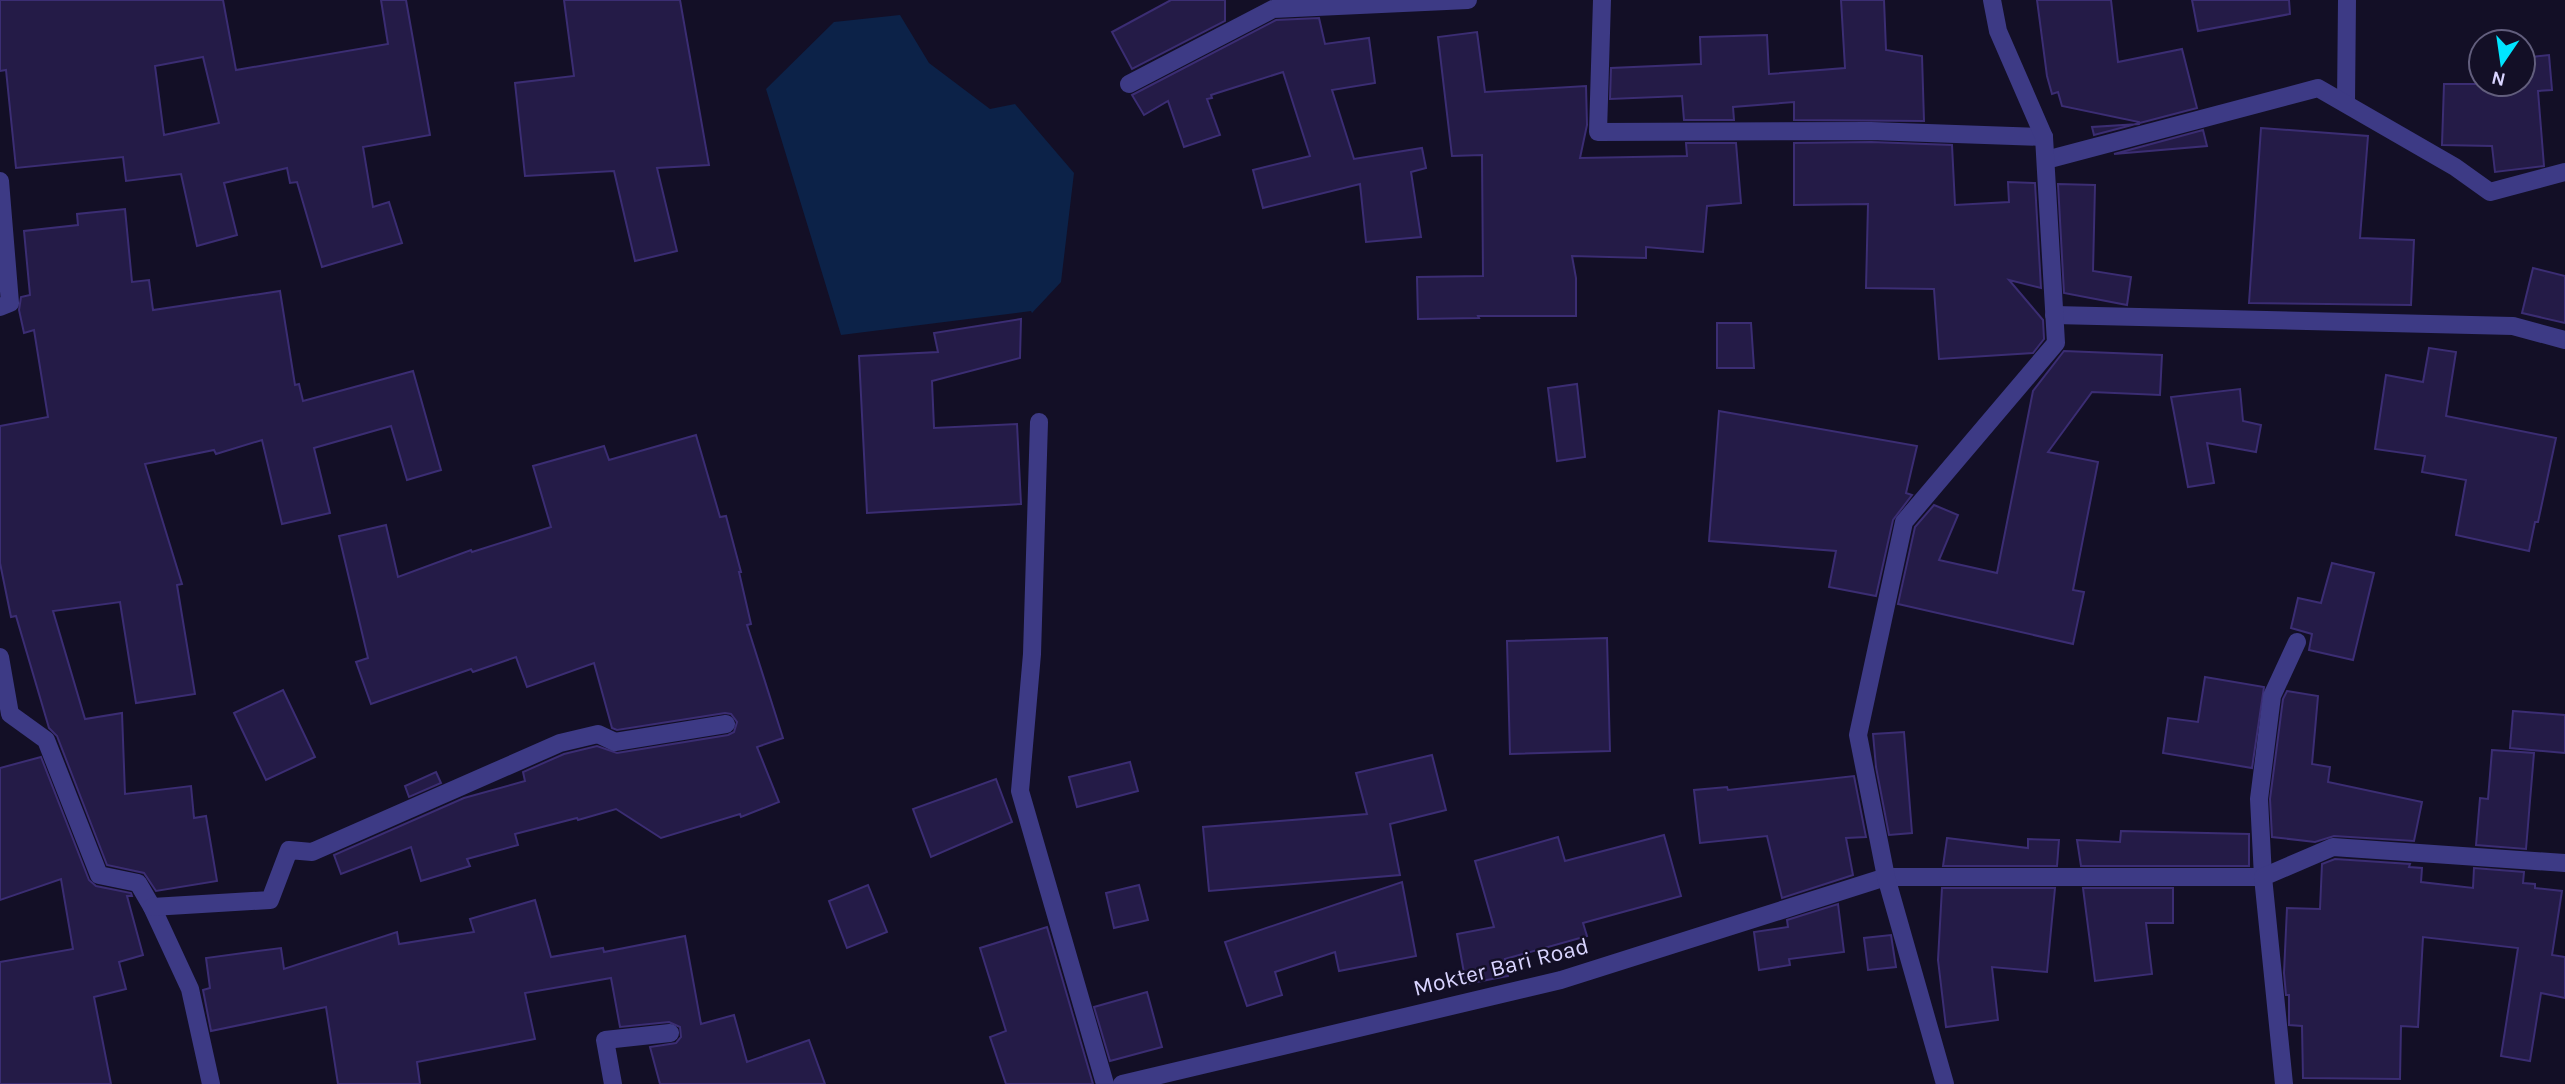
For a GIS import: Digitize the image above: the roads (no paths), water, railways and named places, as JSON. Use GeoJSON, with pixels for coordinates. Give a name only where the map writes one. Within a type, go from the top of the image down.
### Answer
{"type":"FeatureCollection","features":[{"type":"Feature","properties":{"kind":"street"},"geometry":{"type":"LineString","coordinates":[[1129,84],[1273,9],[1468,0]]}},
{"type":"Feature","properties":{"kind":"street"},"geometry":{"type":"LineString","coordinates":[[1602,0],[1598,132],[1871,131],[2044,137]]}},
{"type":"Feature","properties":{"kind":"street"},"geometry":{"type":"LineString","coordinates":[[1945,1084],[1886,877],[1858,736],[1904,522],[2056,343],[2044,137],[1998,31],[1992,0]]}},
{"type":"Feature","properties":{"kind":"street"},"geometry":{"type":"LineString","coordinates":[[2346,103],[2347,0]]}},
{"type":"Feature","properties":{"kind":"street"},"geometry":{"type":"LineString","coordinates":[[2046,160],[2318,88],[2455,167],[2490,192],[2565,172]]}},
{"type":"Feature","properties":{"kind":"street"},"geometry":{"type":"LineString","coordinates":[[0,181],[10,303],[0,307]]}},
{"type":"Feature","properties":{"kind":"street"},"geometry":{"type":"LineString","coordinates":[[2054,315],[2513,326],[2565,340]]}},
{"type":"Feature","properties":{"kind":"street"},"geometry":{"type":"LineString","coordinates":[[1039,422],[1032,654],[1020,791],[1105,1084]]}},
{"type":"Feature","properties":{"kind":"street"},"geometry":{"type":"LineString","coordinates":[[2284,1084],[2263,877],[2259,799],[2272,696],[2297,642]]}},
{"type":"Feature","properties":{"kind":"street"},"geometry":{"type":"LineString","coordinates":[[0,657],[10,714],[46,740],[99,875],[138,883],[152,907],[190,989],[211,1084]]}},
{"type":"Feature","properties":{"kind":"street"},"geometry":{"type":"LineString","coordinates":[[152,907],[270,900],[289,850],[312,852],[560,743],[598,734],[615,742],[726,724]]}},
{"type":"Feature","properties":{"kind":"street"},"geometry":{"type":"LineString","coordinates":[[2263,877],[2333,847],[2565,863]]}},
{"type":"Feature","properties":{"kind":"street","name":"Mokter Bari Road"},"geometry":{"type":"LineString","coordinates":[[1122,1084],[1561,980],[1886,877],[2263,877]]}},
{"type":"Feature","properties":{"kind":"street"},"geometry":{"type":"LineString","coordinates":[[613,1084],[605,1040],[670,1033]]}},
{"type":"Feature","properties":{"kind":"water"},"geometry":{"type":"Polygon","coordinates":[[[900,15],[929,63],[990,109],[1015,104],[1074,173],[1061,282],[1032,313],[1031,311],[841,335],[766,89],[834,22],[900,15]]]}}]}
